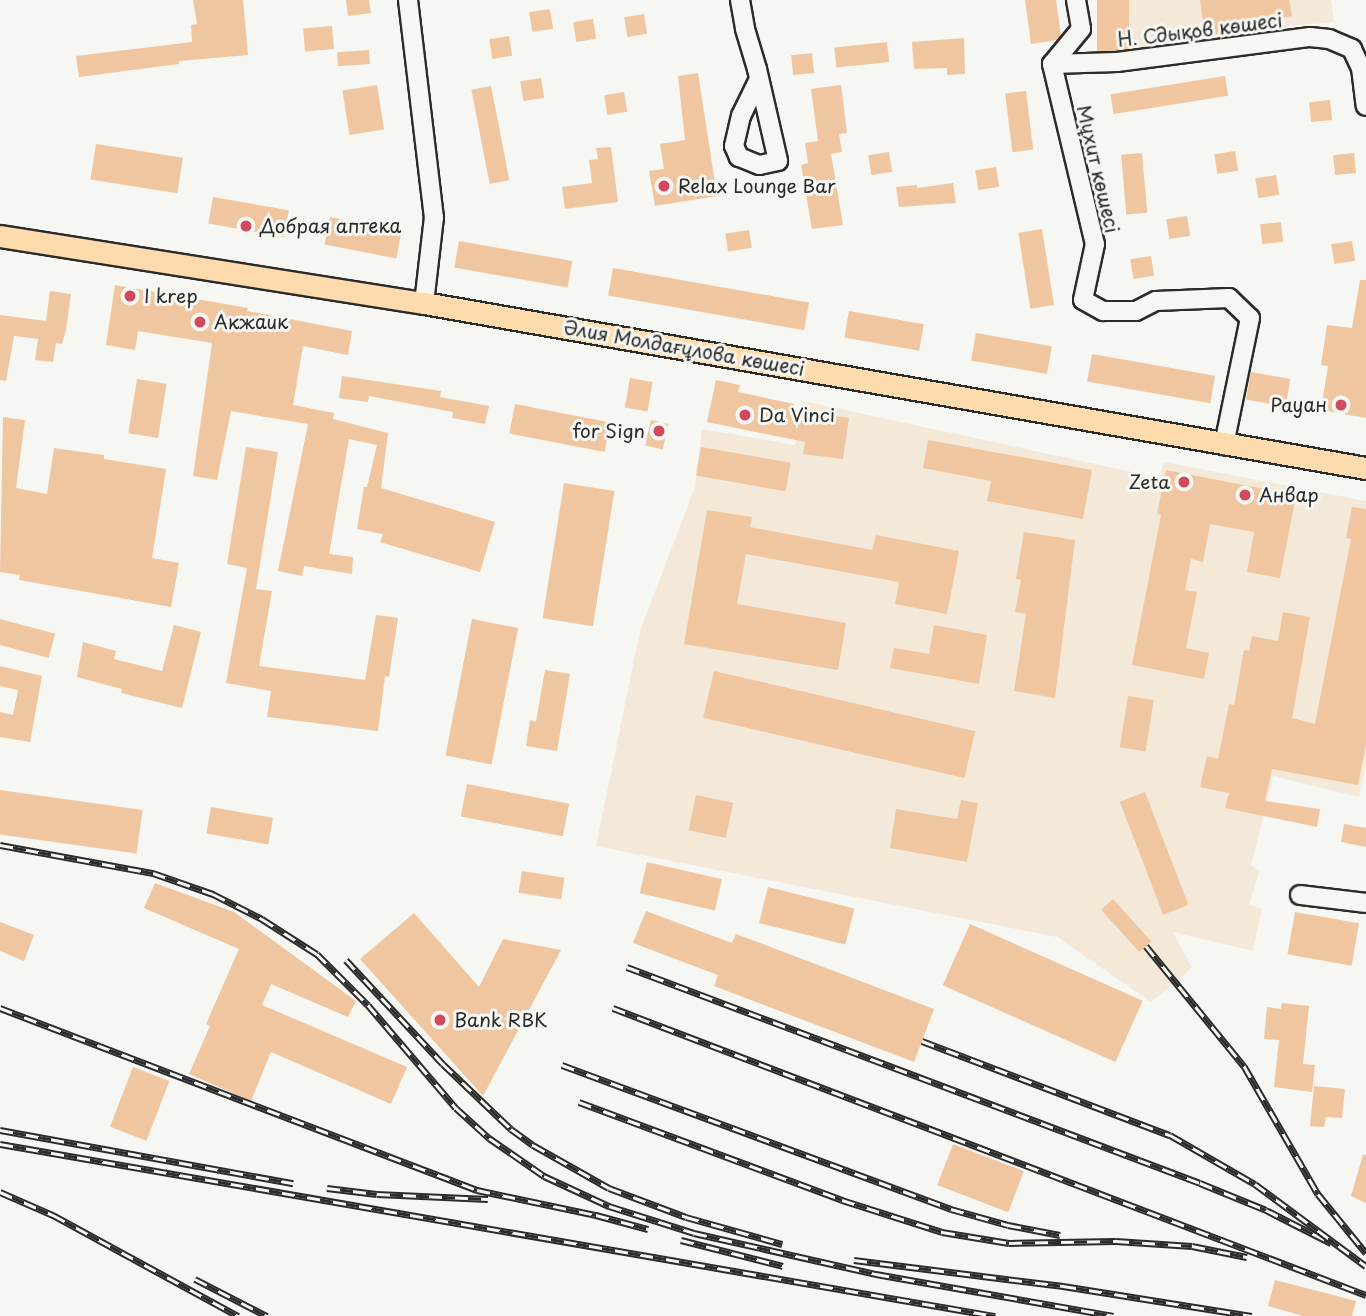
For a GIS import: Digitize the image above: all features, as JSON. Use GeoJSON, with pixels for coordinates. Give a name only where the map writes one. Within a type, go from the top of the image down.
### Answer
{"type":"FeatureCollection","features":[{"type":"Feature","properties":{"kind":"main road","name":"Әлия Молдағұлова көшесі"},"geometry":{"type":"LineString","coordinates":[[0,236],[424,303],[1366,468]]}},
{"type":"Feature","properties":{"kind":"street"},"geometry":{"type":"LineString","coordinates":[[408,0],[434,217],[424,303]]}},
{"type":"Feature","properties":{"kind":"street"},"geometry":{"type":"LineString","coordinates":[[740,0],[760,79]]}},
{"type":"Feature","properties":{"kind":"street"},"geometry":{"type":"LineString","coordinates":[[1052,64],[1081,29],[1076,0]]}},
{"type":"Feature","properties":{"kind":"street","name":"Н. Сдықов көшесі"},"geometry":{"type":"LineString","coordinates":[[1052,64],[1116,62],[1310,37],[1329,39],[1352,49],[1361,68],[1366,106]]}},
{"type":"Feature","properties":{"kind":"street","name":"Мұхит көшесі"},"geometry":{"type":"LineString","coordinates":[[1052,64],[1095,244],[1083,300],[1103,311],[1136,311],[1156,301],[1229,298],[1250,318],[1224,444]]}},
{"type":"Feature","properties":{"kind":"street"},"geometry":{"type":"LineString","coordinates":[[1300,894],[1366,903]]}},
{"type":"Feature","properties":{"kind":"shaded area"},"geometry":{"type":"Polygon","coordinates":[[[1097,0],[1331,0],[1334,22],[1244,30],[1104,55],[1097,0]]]}},
{"type":"Feature","properties":{"kind":"shaded area"},"geometry":{"type":"Polygon","coordinates":[[[803,401],[1160,478],[1164,462],[1366,501],[1366,763],[1359,797],[1273,776],[1251,866],[1260,870],[1249,905],[1262,909],[1253,951],[1173,932],[1192,968],[1151,1002],[1057,937],[596,846],[640,631],[695,487],[702,429],[795,445],[803,401]]]}},
{"type":"Feature","properties":{"kind":"building"},"geometry":{"type":"Polygon","coordinates":[[[193,0],[243,0],[248,55],[179,61],[179,64],[79,77],[76,56],[192,42],[191,25],[197,24],[193,0]]]}},
{"type":"Feature","properties":{"kind":"building"},"geometry":{"type":"Polygon","coordinates":[[[346,0],[369,0],[371,13],[348,16],[346,0]]]}},
{"type":"Feature","properties":{"kind":"building"},"geometry":{"type":"Polygon","coordinates":[[[1025,0],[1056,0],[1061,36],[1057,40],[1031,44],[1025,0]]]}},
{"type":"Feature","properties":{"kind":"building"},"geometry":{"type":"Polygon","coordinates":[[[1097,0],[1129,0],[1129,51],[1097,51],[1097,0]]]}},
{"type":"Feature","properties":{"kind":"building"},"geometry":{"type":"Polygon","coordinates":[[[1200,0],[1289,0],[1292,16],[1243,23],[1244,30],[1205,36],[1200,0]]]}},
{"type":"Feature","properties":{"kind":"building"},"geometry":{"type":"Polygon","coordinates":[[[550,9],[553,29],[532,32],[529,12],[550,9]]]}},
{"type":"Feature","properties":{"kind":"building"},"geometry":{"type":"Polygon","coordinates":[[[644,14],[647,34],[627,37],[624,17],[644,14]]]}},
{"type":"Feature","properties":{"kind":"building"},"geometry":{"type":"Polygon","coordinates":[[[593,19],[596,39],[576,42],[573,22],[593,19]]]}},
{"type":"Feature","properties":{"kind":"building"},"geometry":{"type":"Polygon","coordinates":[[[332,26],[334,49],[305,51],[303,29],[332,26]]]}},
{"type":"Feature","properties":{"kind":"building"},"geometry":{"type":"Polygon","coordinates":[[[509,36],[512,56],[492,59],[489,39],[509,36]]]}},
{"type":"Feature","properties":{"kind":"building"},"geometry":{"type":"Polygon","coordinates":[[[964,38],[965,74],[947,75],[947,68],[914,69],[912,42],[964,38]]]}},
{"type":"Feature","properties":{"kind":"building"},"geometry":{"type":"Polygon","coordinates":[[[887,42],[889,62],[836,67],[834,48],[887,42]]]}},
{"type":"Feature","properties":{"kind":"building"},"geometry":{"type":"Polygon","coordinates":[[[369,50],[370,64],[338,66],[337,52],[369,50]]]}},
{"type":"Feature","properties":{"kind":"building"},"geometry":{"type":"Polygon","coordinates":[[[812,53],[814,73],[793,75],[791,55],[812,53]]]}},
{"type":"Feature","properties":{"kind":"building"},"geometry":{"type":"Polygon","coordinates":[[[698,73],[717,196],[655,206],[649,171],[664,169],[660,144],[685,140],[678,76],[698,73]]]}},
{"type":"Feature","properties":{"kind":"building"},"geometry":{"type":"Polygon","coordinates":[[[1225,76],[1228,96],[1114,114],[1110,94],[1225,76]]]}},
{"type":"Feature","properties":{"kind":"building"},"geometry":{"type":"Polygon","coordinates":[[[541,78],[544,98],[523,101],[520,81],[541,78]]]}},
{"type":"Feature","properties":{"kind":"building"},"geometry":{"type":"Polygon","coordinates":[[[377,85],[384,129],[349,135],[342,90],[377,85]]]}},
{"type":"Feature","properties":{"kind":"building"},"geometry":{"type":"Polygon","coordinates":[[[841,85],[847,133],[839,134],[842,152],[831,154],[843,225],[812,229],[801,165],[808,163],[805,143],[818,141],[811,89],[841,85]]]}},
{"type":"Feature","properties":{"kind":"building"},"geometry":{"type":"Polygon","coordinates":[[[491,86],[509,180],[490,184],[471,90],[491,86]]]}},
{"type":"Feature","properties":{"kind":"building"},"geometry":{"type":"Polygon","coordinates":[[[1026,91],[1033,150],[1012,152],[1005,94],[1026,91]]]}},
{"type":"Feature","properties":{"kind":"building"},"geometry":{"type":"Polygon","coordinates":[[[624,92],[627,112],[607,115],[604,95],[624,92]]]}},
{"type":"Feature","properties":{"kind":"building"},"geometry":{"type":"Polygon","coordinates":[[[1330,100],[1332,120],[1311,122],[1309,102],[1330,100]]]}},
{"type":"Feature","properties":{"kind":"building"},"geometry":{"type":"Polygon","coordinates":[[[96,144],[183,158],[177,193],[90,180],[96,144]]]}},
{"type":"Feature","properties":{"kind":"building"},"geometry":{"type":"Polygon","coordinates":[[[611,147],[618,202],[565,209],[562,187],[592,183],[589,160],[598,159],[596,148],[611,147]]]}},
{"type":"Feature","properties":{"kind":"building"},"geometry":{"type":"Polygon","coordinates":[[[1235,151],[1238,171],[1217,174],[1214,154],[1235,151]]]}},
{"type":"Feature","properties":{"kind":"building"},"geometry":{"type":"Polygon","coordinates":[[[889,152],[892,172],[871,175],[868,155],[889,152]]]}},
{"type":"Feature","properties":{"kind":"building"},"geometry":{"type":"Polygon","coordinates":[[[1142,153],[1147,213],[1126,215],[1121,155],[1142,153]]]}},
{"type":"Feature","properties":{"kind":"building"},"geometry":{"type":"Polygon","coordinates":[[[1354,153],[1356,173],[1335,175],[1333,155],[1354,153]]]}},
{"type":"Feature","properties":{"kind":"building"},"geometry":{"type":"Polygon","coordinates":[[[996,167],[999,187],[978,190],[975,170],[996,167]]]}},
{"type":"Feature","properties":{"kind":"building"},"geometry":{"type":"Polygon","coordinates":[[[1276,175],[1279,195],[1258,198],[1255,178],[1276,175]]]}},
{"type":"Feature","properties":{"kind":"building"},"geometry":{"type":"Polygon","coordinates":[[[953,183],[956,203],[899,207],[896,187],[917,185],[917,188],[953,183]]]}},
{"type":"Feature","properties":{"kind":"building"},"geometry":{"type":"Polygon","coordinates":[[[213,197],[289,210],[284,237],[208,224],[213,197]]]}},
{"type":"Feature","properties":{"kind":"building"},"geometry":{"type":"Polygon","coordinates":[[[1187,216],[1190,236],[1169,239],[1166,219],[1187,216]]]}},
{"type":"Feature","properties":{"kind":"building"},"geometry":{"type":"Polygon","coordinates":[[[330,217],[402,231],[396,258],[325,244],[330,217]]]}},
{"type":"Feature","properties":{"kind":"building"},"geometry":{"type":"Polygon","coordinates":[[[1281,222],[1283,242],[1262,244],[1260,224],[1281,222]]]}},
{"type":"Feature","properties":{"kind":"building"},"geometry":{"type":"Polygon","coordinates":[[[1042,229],[1054,305],[1030,309],[1018,233],[1042,229]]]}},
{"type":"Feature","properties":{"kind":"building"},"geometry":{"type":"Polygon","coordinates":[[[749,230],[752,248],[728,252],[725,234],[749,230]]]}},
{"type":"Feature","properties":{"kind":"building"},"geometry":{"type":"Polygon","coordinates":[[[459,241],[572,261],[568,288],[454,268],[459,241]]]}},
{"type":"Feature","properties":{"kind":"building"},"geometry":{"type":"Polygon","coordinates":[[[1352,241],[1355,261],[1334,264],[1331,244],[1352,241]]]}},
{"type":"Feature","properties":{"kind":"building"},"geometry":{"type":"Polygon","coordinates":[[[1151,256],[1154,276],[1133,279],[1130,259],[1151,256]]]}},
{"type":"Feature","properties":{"kind":"building"},"geometry":{"type":"Polygon","coordinates":[[[613,268],[809,303],[804,330],[608,296],[613,268]]]}},
{"type":"Feature","properties":{"kind":"building"},"geometry":{"type":"Polygon","coordinates":[[[1360,280],[1366,280],[1366,418],[1321,410],[1328,366],[1321,365],[1327,325],[1352,328],[1360,280]]]}},
{"type":"Feature","properties":{"kind":"building"},"geometry":{"type":"Polygon","coordinates":[[[115,285],[248,308],[247,311],[352,331],[348,355],[303,346],[293,405],[334,413],[333,419],[388,433],[381,488],[495,522],[480,572],[380,542],[383,534],[357,529],[364,487],[367,487],[377,445],[349,439],[329,554],[353,557],[352,574],[304,566],[302,576],[278,571],[308,424],[231,411],[217,480],[193,476],[212,343],[138,331],[135,350],[106,345],[115,285]]]}},
{"type":"Feature","properties":{"kind":"building"},"geometry":{"type":"Polygon","coordinates":[[[50,291],[71,294],[66,330],[62,344],[56,343],[53,362],[35,360],[38,339],[14,336],[6,381],[0,380],[0,315],[46,321],[50,291]]]}},
{"type":"Feature","properties":{"kind":"building"},"geometry":{"type":"Polygon","coordinates":[[[849,311],[924,324],[919,351],[844,338],[849,311]]]}},
{"type":"Feature","properties":{"kind":"building"},"geometry":{"type":"Polygon","coordinates":[[[976,333],[1052,346],[1047,374],[971,361],[976,333]]]}},
{"type":"Feature","properties":{"kind":"building"},"geometry":{"type":"Polygon","coordinates":[[[1092,354],[1215,376],[1210,403],[1087,382],[1092,354]]]}},
{"type":"Feature","properties":{"kind":"building"},"geometry":{"type":"Polygon","coordinates":[[[1251,372],[1290,379],[1286,407],[1246,400],[1251,372]]]}},
{"type":"Feature","properties":{"kind":"building"},"geometry":{"type":"Polygon","coordinates":[[[342,376],[441,391],[440,397],[489,406],[485,424],[452,418],[453,412],[369,396],[368,402],[339,398],[342,376]]]}},
{"type":"Feature","properties":{"kind":"building"},"geometry":{"type":"Polygon","coordinates":[[[630,378],[653,382],[647,412],[625,408],[630,378]]]}},
{"type":"Feature","properties":{"kind":"building"},"geometry":{"type":"Polygon","coordinates":[[[137,379],[167,384],[158,438],[128,433],[137,379]]]}},
{"type":"Feature","properties":{"kind":"building"},"geometry":{"type":"Polygon","coordinates":[[[716,380],[740,385],[738,392],[794,404],[793,410],[849,418],[843,459],[803,454],[805,442],[707,422],[716,380]]]}},
{"type":"Feature","properties":{"kind":"building"},"geometry":{"type":"Polygon","coordinates":[[[515,404],[610,423],[604,452],[509,433],[515,404]]]}},
{"type":"Feature","properties":{"kind":"building"},"geometry":{"type":"Polygon","coordinates":[[[3,417],[25,420],[16,488],[47,494],[54,448],[104,455],[104,459],[166,469],[152,558],[179,563],[171,607],[19,580],[20,575],[0,572],[3,417]]]}},
{"type":"Feature","properties":{"kind":"building"},"geometry":{"type":"Polygon","coordinates":[[[651,420],[669,424],[663,449],[645,445],[651,420]]]}},
{"type":"Feature","properties":{"kind":"building"},"geometry":{"type":"Polygon","coordinates":[[[928,440],[1092,470],[1083,519],[987,501],[991,481],[923,468],[928,440]]]}},
{"type":"Feature","properties":{"kind":"building"},"geometry":{"type":"Polygon","coordinates":[[[246,447],[278,452],[256,589],[272,591],[259,666],[365,680],[376,615],[398,618],[389,677],[385,676],[378,731],[267,717],[271,691],[226,683],[247,568],[227,564],[246,447]]]}},
{"type":"Feature","properties":{"kind":"building"},"geometry":{"type":"Polygon","coordinates":[[[701,447],[791,463],[786,491],[696,476],[701,447]]]}},
{"type":"Feature","properties":{"kind":"building"},"geometry":{"type":"Polygon","coordinates":[[[1166,470],[1296,495],[1280,578],[1247,572],[1254,532],[1210,524],[1203,562],[1191,559],[1185,590],[1197,592],[1186,648],[1209,653],[1204,679],[1132,665],[1161,515],[1157,514],[1166,470]]]}},
{"type":"Feature","properties":{"kind":"building"},"geometry":{"type":"Polygon","coordinates":[[[564,483],[614,491],[593,626],[543,618],[564,483]]]}},
{"type":"Feature","properties":{"kind":"building"},"geometry":{"type":"Polygon","coordinates":[[[1352,507],[1366,509],[1366,745],[1358,785],[1272,769],[1265,801],[1320,809],[1317,827],[1225,808],[1229,793],[1200,787],[1207,756],[1218,759],[1229,704],[1234,705],[1244,650],[1249,651],[1252,636],[1278,641],[1283,612],[1310,617],[1292,718],[1315,724],[1351,539],[1346,538],[1352,507]]]}},
{"type":"Feature","properties":{"kind":"building"},"geometry":{"type":"Polygon","coordinates":[[[707,510],[752,517],[750,527],[872,550],[876,535],[959,551],[947,614],[895,604],[899,582],[746,554],[737,604],[846,623],[838,670],[684,644],[707,510]]]}},
{"type":"Feature","properties":{"kind":"building"},"geometry":{"type":"Polygon","coordinates":[[[1024,532],[1075,540],[1055,698],[1014,691],[1026,614],[1015,612],[1021,580],[1016,579],[1024,532]]]}},
{"type":"Feature","properties":{"kind":"building"},"geometry":{"type":"Polygon","coordinates":[[[0,619],[55,634],[49,658],[0,645],[0,619]]]}},
{"type":"Feature","properties":{"kind":"building"},"geometry":{"type":"Polygon","coordinates":[[[472,619],[518,628],[492,764],[445,755],[472,619]]]}},
{"type":"Feature","properties":{"kind":"building"},"geometry":{"type":"Polygon","coordinates":[[[174,625],[201,632],[182,708],[121,693],[122,689],[77,677],[83,642],[116,651],[114,659],[162,671],[174,625]]]}},
{"type":"Feature","properties":{"kind":"building"},"geometry":{"type":"Polygon","coordinates":[[[934,625],[987,635],[979,684],[890,668],[894,648],[929,654],[934,625]]]}},
{"type":"Feature","properties":{"kind":"building"},"geometry":{"type":"Polygon","coordinates":[[[0,666],[42,676],[30,742],[0,737],[0,712],[13,715],[18,690],[0,686],[0,666]]]}},
{"type":"Feature","properties":{"kind":"building"},"geometry":{"type":"Polygon","coordinates":[[[545,670],[570,674],[557,751],[526,746],[530,720],[536,722],[545,670]]]}},
{"type":"Feature","properties":{"kind":"building"},"geometry":{"type":"Polygon","coordinates":[[[714,671],[975,731],[964,778],[703,718],[714,671]]]}},
{"type":"Feature","properties":{"kind":"building"},"geometry":{"type":"Polygon","coordinates":[[[1128,696],[1154,700],[1146,751],[1120,747],[1128,696]]]}},
{"type":"Feature","properties":{"kind":"building"},"geometry":{"type":"Polygon","coordinates":[[[467,784],[569,804],[563,836],[461,816],[467,784]]]}},
{"type":"Feature","properties":{"kind":"building"},"geometry":{"type":"Polygon","coordinates":[[[0,790],[143,810],[136,854],[0,834],[0,790]]]}},
{"type":"Feature","properties":{"kind":"building"},"geometry":{"type":"Polygon","coordinates":[[[1145,792],[1188,905],[1163,915],[1120,802],[1145,792]]]}},
{"type":"Feature","properties":{"kind":"building"},"geometry":{"type":"Polygon","coordinates":[[[696,795],[733,803],[726,838],[689,830],[696,795]]]}},
{"type":"Feature","properties":{"kind":"building"},"geometry":{"type":"Polygon","coordinates":[[[961,800],[978,803],[967,862],[890,848],[896,809],[957,819],[961,800]]]}},
{"type":"Feature","properties":{"kind":"building"},"geometry":{"type":"Polygon","coordinates":[[[211,807],[273,818],[268,845],[206,834],[211,807]]]}},
{"type":"Feature","properties":{"kind":"building"},"geometry":{"type":"Polygon","coordinates":[[[1344,824],[1366,828],[1366,847],[1341,842],[1344,824]]]}},
{"type":"Feature","properties":{"kind":"building"},"geometry":{"type":"Polygon","coordinates":[[[647,862],[722,879],[715,911],[640,893],[647,862]]]}},
{"type":"Feature","properties":{"kind":"building"},"geometry":{"type":"Polygon","coordinates":[[[522,871],[564,878],[561,899],[519,893],[522,871]]]}},
{"type":"Feature","properties":{"kind":"building"},"geometry":{"type":"Polygon","coordinates":[[[155,883],[234,912],[356,1001],[348,1017],[271,984],[262,1005],[407,1067],[391,1104],[271,1052],[251,1101],[189,1074],[210,1026],[206,1024],[239,949],[144,908],[155,883]]]}},
{"type":"Feature","properties":{"kind":"building"},"geometry":{"type":"Polygon","coordinates":[[[768,887],[854,909],[845,944],[759,923],[768,887]]]}},
{"type":"Feature","properties":{"kind":"building"},"geometry":{"type":"Polygon","coordinates":[[[1113,899],[1151,941],[1139,952],[1101,910],[1113,899]]]}},
{"type":"Feature","properties":{"kind":"building"},"geometry":{"type":"Polygon","coordinates":[[[646,911],[732,943],[736,934],[934,1009],[914,1062],[714,986],[718,975],[633,943],[646,911]]]}},
{"type":"Feature","properties":{"kind":"building"},"geometry":{"type":"Polygon","coordinates":[[[1295,912],[1359,923],[1352,966],[1288,954],[1295,912]]]}},
{"type":"Feature","properties":{"kind":"building"},"geometry":{"type":"Polygon","coordinates":[[[414,913],[479,987],[503,939],[561,950],[483,1096],[360,959],[414,913]]]}},
{"type":"Feature","properties":{"kind":"building"},"geometry":{"type":"Polygon","coordinates":[[[0,922],[34,935],[24,961],[0,951],[0,922]]]}},
{"type":"Feature","properties":{"kind":"building"},"geometry":{"type":"Polygon","coordinates":[[[970,924],[1143,1001],[1115,1062],[943,985],[970,924]]]}},
{"type":"Feature","properties":{"kind":"building"},"geometry":{"type":"Polygon","coordinates":[[[1282,1003],[1309,1006],[1303,1064],[1315,1065],[1312,1092],[1274,1087],[1279,1040],[1264,1039],[1267,1007],[1281,1009],[1282,1003]]]}},
{"type":"Feature","properties":{"kind":"building"},"geometry":{"type":"Polygon","coordinates":[[[133,1067],[169,1081],[146,1141],[110,1127],[133,1067]]]}},
{"type":"Feature","properties":{"kind":"building"},"geometry":{"type":"Polygon","coordinates":[[[1314,1086],[1345,1089],[1342,1118],[1326,1117],[1324,1127],[1310,1126],[1314,1086]]]}},
{"type":"Feature","properties":{"kind":"building"},"geometry":{"type":"Polygon","coordinates":[[[953,1144],[1024,1171],[1008,1212],[937,1185],[953,1144]]]}},
{"type":"Feature","properties":{"kind":"building"},"geometry":{"type":"Polygon","coordinates":[[[1363,1155],[1366,1155],[1366,1203],[1351,1196],[1363,1155]]]}},
{"type":"Feature","properties":{"kind":"building"},"geometry":{"type":"Polygon","coordinates":[[[1275,1280],[1356,1301],[1352,1316],[1303,1316],[1268,1306],[1275,1280]]]}},
{"type":"Feature","properties":{"kind":"railway"},"geometry":{"type":"LineString","coordinates":[[0,845],[153,873],[213,894],[262,919],[317,954],[368,1005],[456,1108],[489,1138],[544,1176],[609,1206],[694,1233],[876,1274],[1113,1316]]}},
{"type":"Feature","properties":{"kind":"railway"},"geometry":{"type":"LineString","coordinates":[[1146,946],[1244,1066],[1318,1194],[1366,1253]]}},
{"type":"Feature","properties":{"kind":"railway"},"geometry":{"type":"LineString","coordinates":[[346,960],[443,1064],[511,1129],[533,1145],[609,1188],[686,1217],[782,1244]]}},
{"type":"Feature","properties":{"kind":"railway"},"geometry":{"type":"LineString","coordinates":[[627,967],[1200,1183],[1266,1210],[1331,1243]]}},
{"type":"Feature","properties":{"kind":"railway"},"geometry":{"type":"LineString","coordinates":[[0,1008],[477,1190],[648,1229]]}},
{"type":"Feature","properties":{"kind":"railway"},"geometry":{"type":"LineString","coordinates":[[613,1008],[1366,1295]]}},
{"type":"Feature","properties":{"kind":"railway"},"geometry":{"type":"LineString","coordinates":[[922,1041],[1170,1135],[1255,1184],[1366,1266]]}},
{"type":"Feature","properties":{"kind":"railway"},"geometry":{"type":"LineString","coordinates":[[562,1065],[951,1209],[1008,1225],[1060,1235]]}},
{"type":"Feature","properties":{"kind":"railway"},"geometry":{"type":"LineString","coordinates":[[579,1102],[842,1200],[942,1232],[1009,1243],[1116,1241],[1192,1246],[1247,1257]]}},
{"type":"Feature","properties":{"kind":"railway"},"geometry":{"type":"LineString","coordinates":[[0,1130],[293,1183]]}},
{"type":"Feature","properties":{"kind":"railway"},"geometry":{"type":"LineString","coordinates":[[0,1144],[995,1316]]}},
{"type":"Feature","properties":{"kind":"railway"},"geometry":{"type":"LineString","coordinates":[[327,1188],[377,1194],[488,1199]]}},
{"type":"Feature","properties":{"kind":"railway"},"geometry":{"type":"LineString","coordinates":[[0,1192],[53,1215],[238,1316]]}},
{"type":"Feature","properties":{"kind":"railway"},"geometry":{"type":"LineString","coordinates":[[681,1240],[783,1266]]}},
{"type":"Feature","properties":{"kind":"railway"},"geometry":{"type":"LineString","coordinates":[[854,1260],[1063,1286],[1252,1316]]}},
{"type":"Feature","properties":{"kind":"railway"},"geometry":{"type":"LineString","coordinates":[[195,1279],[267,1316]]}},
{"type":"Feature","properties":{"kind":"place","name":"Relax Lounge Bar"},"geometry":{"type":"Point","coordinates":[664,186]}},
{"type":"Feature","properties":{"kind":"place","name":"Добрая аптека"},"geometry":{"type":"Point","coordinates":[246,226]}},
{"type":"Feature","properties":{"kind":"place","name":"I krep"},"geometry":{"type":"Point","coordinates":[130,296]}},
{"type":"Feature","properties":{"kind":"place","name":"Акжаик"},"geometry":{"type":"Point","coordinates":[200,322]}},
{"type":"Feature","properties":{"kind":"place","name":"Рауан"},"geometry":{"type":"Point","coordinates":[1341,405]}},
{"type":"Feature","properties":{"kind":"place","name":"Da Vinci"},"geometry":{"type":"Point","coordinates":[745,415]}},
{"type":"Feature","properties":{"kind":"place","name":"for Sign"},"geometry":{"type":"Point","coordinates":[659,431]}},
{"type":"Feature","properties":{"kind":"place","name":"Zeta"},"geometry":{"type":"Point","coordinates":[1184,482]}},
{"type":"Feature","properties":{"kind":"place","name":"Анвар"},"geometry":{"type":"Point","coordinates":[1245,495]}},
{"type":"Feature","properties":{"kind":"place","name":"Bank RBK"},"geometry":{"type":"Point","coordinates":[440,1020]}}]}
